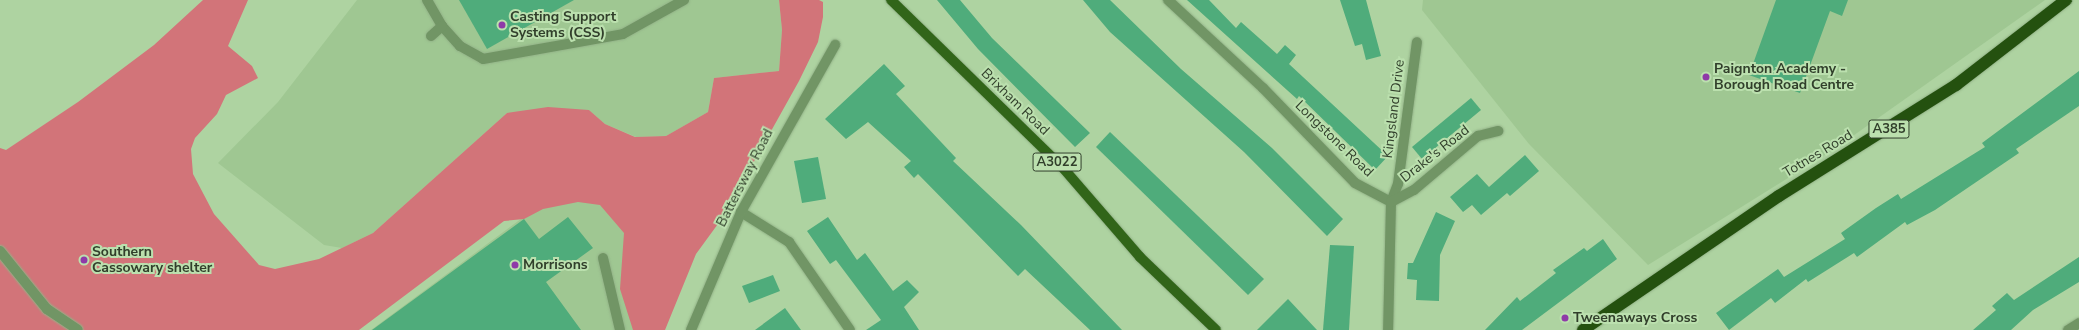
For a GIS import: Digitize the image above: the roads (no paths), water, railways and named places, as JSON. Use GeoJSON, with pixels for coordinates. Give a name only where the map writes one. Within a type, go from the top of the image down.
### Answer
{"type":"FeatureCollection","features":[{"type":"Feature","properties":{"kind":"highway","name":"Totnes Road"},"geometry":{"type":"LineString","coordinates":[[1583,330],[1779,196],[1956,85],[2066,0]]}},
{"type":"Feature","properties":{"kind":"main road","name":"Brixham Road"},"geometry":{"type":"LineString","coordinates":[[891,0],[1064,169],[1140,257],[1216,330]]}},
{"type":"Feature","properties":{"kind":"street"},"geometry":{"type":"LineString","coordinates":[[427,0],[442,26],[460,46],[483,59],[623,34],[684,0]]}},
{"type":"Feature","properties":{"kind":"street","name":"Longstone Road"},"geometry":{"type":"LineString","coordinates":[[1168,0],[1263,88],[1355,183],[1391,202]]}},
{"type":"Feature","properties":{"kind":"street"},"geometry":{"type":"LineString","coordinates":[[431,36],[442,26]]}},
{"type":"Feature","properties":{"kind":"street","name":"Kingsland Drive"},"geometry":{"type":"LineString","coordinates":[[1391,202],[1398,184],[1417,42]]}},
{"type":"Feature","properties":{"kind":"street","name":"Battersway Road"},"geometry":{"type":"LineString","coordinates":[[691,330],[741,212],[835,45]]}},
{"type":"Feature","properties":{"kind":"street","name":"Drake's Road"},"geometry":{"type":"LineString","coordinates":[[1391,202],[1414,190],[1478,136],[1498,131]]}},
{"type":"Feature","properties":{"kind":"street"},"geometry":{"type":"LineString","coordinates":[[1388,330],[1391,202]]}},
{"type":"Feature","properties":{"kind":"street"},"geometry":{"type":"LineString","coordinates":[[741,212],[789,242],[850,330]]}},
{"type":"Feature","properties":{"kind":"street"},"geometry":{"type":"LineString","coordinates":[[0,251],[47,309],[78,330]]}},
{"type":"Feature","properties":{"kind":"street"},"geometry":{"type":"LineString","coordinates":[[603,258],[620,330]]}},
{"type":"Feature","properties":{"kind":"street"},"geometry":{"type":"LineString","coordinates":[[2068,330],[2079,322]]}},
{"type":"Feature","properties":{"kind":"place","name":"Casting Support Systems (CSS)"},"geometry":{"type":"Point","coordinates":[502,25]}},
{"type":"Feature","properties":{"kind":"place","name":"Paignton Academy - Borough Road Centre"},"geometry":{"type":"Point","coordinates":[1706,77]}},
{"type":"Feature","properties":{"kind":"place","name":"Southern Cassowary shelter"},"geometry":{"type":"Point","coordinates":[84,260]}},
{"type":"Feature","properties":{"kind":"place","name":"Morrisons"},"geometry":{"type":"Point","coordinates":[515,265]}},
{"type":"Feature","properties":{"kind":"place","name":"Tweenaways Cross"},"geometry":{"type":"Point","coordinates":[1565,318]}}]}
